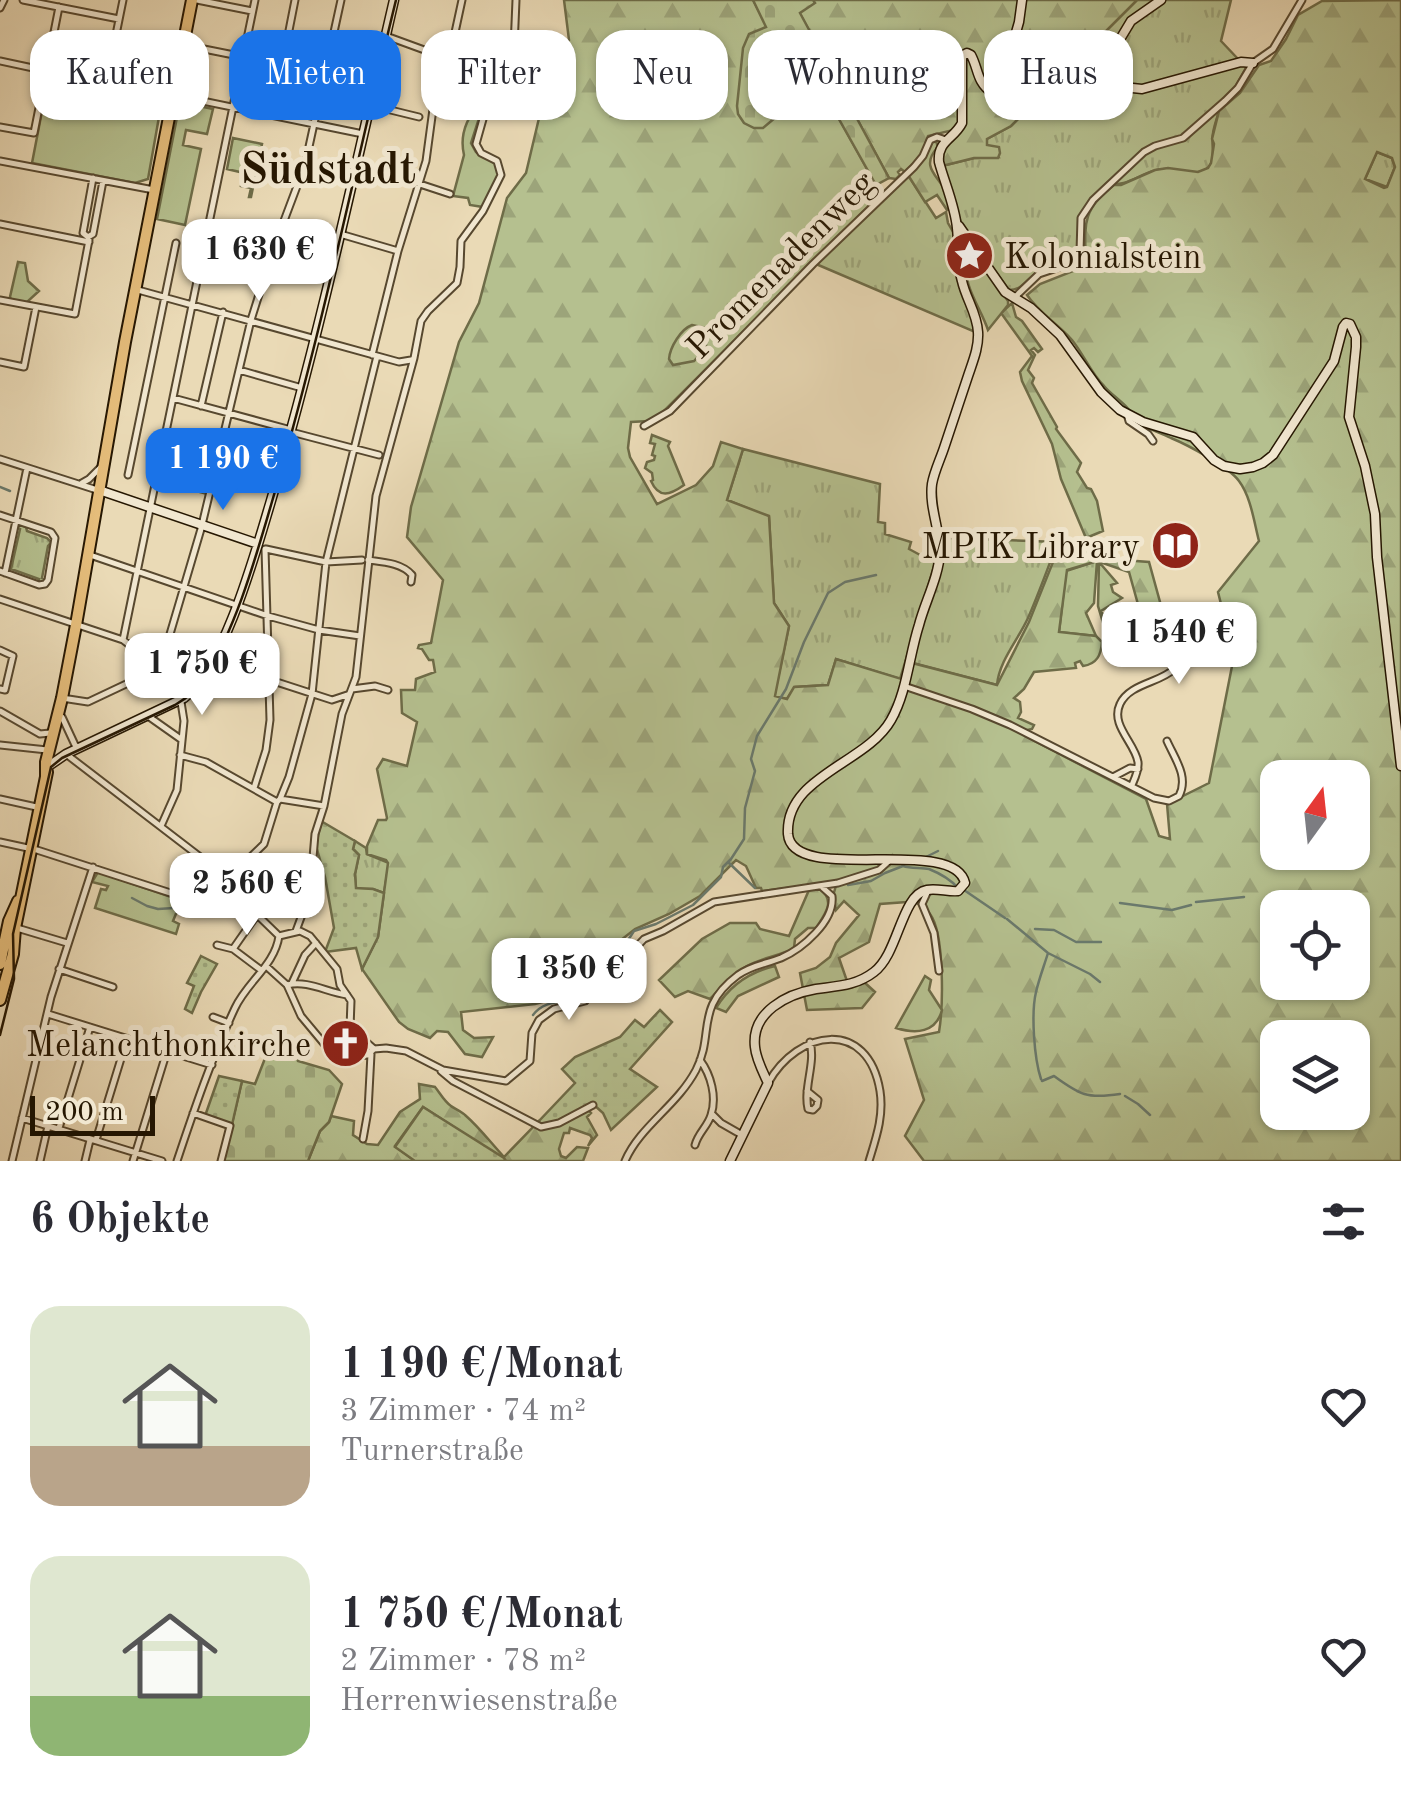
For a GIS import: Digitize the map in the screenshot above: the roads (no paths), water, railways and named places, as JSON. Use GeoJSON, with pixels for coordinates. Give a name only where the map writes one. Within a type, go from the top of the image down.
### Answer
{"type":"FeatureCollection","features":[{"type":"Feature","properties":{"kind":"main road"},"geometry":{"type":"LineString","coordinates":[[187,30],[195,0]]}},
{"type":"Feature","properties":{"kind":"main road"},"geometry":{"type":"LineString","coordinates":[[48,770],[169,120]]}},
{"type":"Feature","properties":{"kind":"main road"},"geometry":{"type":"LineString","coordinates":[[0,1000],[62,718],[62,698]]}},
{"type":"Feature","properties":{"kind":"main road"},"geometry":{"type":"LineString","coordinates":[[6,976],[1,956],[11,915],[24,886]]}},
{"type":"Feature","properties":{"kind":"street"},"geometry":{"type":"LineString","coordinates":[[0,8],[4,0]]}},
{"type":"Feature","properties":{"kind":"street"},"geometry":{"type":"LineString","coordinates":[[23,0],[119,20]]}},
{"type":"Feature","properties":{"kind":"street"},"geometry":{"type":"LineString","coordinates":[[117,30],[123,0]]}},
{"type":"Feature","properties":{"kind":"street"},"geometry":{"type":"LineString","coordinates":[[195,0],[252,11]]}},
{"type":"Feature","properties":{"kind":"street"},"geometry":{"type":"LineString","coordinates":[[249,30],[255,0]]}},
{"type":"Feature","properties":{"kind":"street"},"geometry":{"type":"LineString","coordinates":[[288,30],[294,0]]}},
{"type":"Feature","properties":{"kind":"street"},"geometry":{"type":"LineString","coordinates":[[335,30],[341,0]]}},
{"type":"Feature","properties":{"kind":"street"},"geometry":{"type":"LineString","coordinates":[[387,30],[394,0]]}},
{"type":"Feature","properties":{"kind":"street"},"geometry":{"type":"LineString","coordinates":[[455,30],[462,0]]}},
{"type":"Feature","properties":{"kind":"street"},"geometry":{"type":"LineString","coordinates":[[296,931],[307,904],[315,834],[342,714],[356,676],[365,560],[376,496],[421,321],[457,283],[461,241],[483,211],[501,174],[498,162],[481,153],[476,144],[485,112],[513,72],[516,0]]}},
{"type":"Feature","properties":{"kind":"street"},"geometry":{"type":"LineString","coordinates":[[768,1083],[755,1048],[757,1028],[768,1011],[792,996],[852,984],[874,972],[892,951],[911,900],[917,894],[929,890],[959,891],[964,886],[964,877],[955,870],[930,860],[818,858],[794,846],[788,832],[798,798],[882,734],[904,686],[939,559],[933,480],[978,341],[977,322],[962,284],[956,222],[938,158],[941,146],[962,122],[962,57],[966,53],[972,55],[984,86],[992,94],[1000,92],[1022,0]]}},
{"type":"Feature","properties":{"kind":"street"},"geometry":{"type":"LineString","coordinates":[[1161,0],[1127,26],[1101,70],[1103,84],[1142,89],[1241,62],[1253,63]]}},
{"type":"Feature","properties":{"kind":"street"},"geometry":{"type":"LineString","coordinates":[[1014,298],[1038,274],[1075,262],[1080,252],[1081,218],[1092,200],[1149,149],[1181,139],[1234,92],[1253,63],[1273,49],[1302,0]]}},
{"type":"Feature","properties":{"kind":"street"},"geometry":{"type":"LineString","coordinates":[[55,30],[59,7]]}},
{"type":"Feature","properties":{"kind":"street"},"geometry":{"type":"LineString","coordinates":[[0,60],[30,66]]}},
{"type":"Feature","properties":{"kind":"street"},"geometry":{"type":"LineString","coordinates":[[401,113],[419,117]]}},
{"type":"Feature","properties":{"kind":"street"},"geometry":{"type":"LineString","coordinates":[[0,126],[34,134],[37,120]]}},
{"type":"Feature","properties":{"kind":"street"},"geometry":{"type":"LineString","coordinates":[[123,640],[231,120]]}},
{"type":"Feature","properties":{"kind":"street"},"geometry":{"type":"LineString","coordinates":[[294,120],[363,134]]}},
{"type":"Feature","properties":{"kind":"street"},"geometry":{"type":"LineString","coordinates":[[62,698],[88,702],[160,668],[202,526],[251,320],[306,165],[316,120]]}},
{"type":"Feature","properties":{"kind":"street"},"geometry":{"type":"LineString","coordinates":[[48,770],[66,754],[180,701],[196,688],[212,661],[262,547],[366,120]]}},
{"type":"Feature","properties":{"kind":"street"},"geometry":{"type":"LineString","coordinates":[[0,842],[32,848],[214,907],[229,880],[264,844],[312,694],[326,562],[398,251],[428,154],[432,120]]}},
{"type":"Feature","properties":{"kind":"street","name":"Promenadenweg"},"geometry":{"type":"LineString","coordinates":[[644,426],[667,413],[910,171],[930,140],[946,140]]}},
{"type":"Feature","properties":{"kind":"street"},"geometry":{"type":"LineString","coordinates":[[0,161],[154,190]]}},
{"type":"Feature","properties":{"kind":"street"},"geometry":{"type":"LineString","coordinates":[[356,163],[450,194]]}},
{"type":"Feature","properties":{"kind":"street"},"geometry":{"type":"LineString","coordinates":[[88,239],[83,233],[93,178]]}},
{"type":"Feature","properties":{"kind":"street"},"geometry":{"type":"LineString","coordinates":[[0,300],[75,314],[103,180]]}},
{"type":"Feature","properties":{"kind":"street"},"geometry":{"type":"LineString","coordinates":[[956,222],[1003,288],[1060,335],[1101,392],[1127,414],[1191,436],[1224,466],[1259,466],[1277,450],[1338,352],[1343,327],[1348,323],[1354,330],[1349,417],[1374,508],[1401,766]]}},
{"type":"Feature","properties":{"kind":"street"},"geometry":{"type":"LineString","coordinates":[[0,224],[88,239]]}},
{"type":"Feature","properties":{"kind":"street"},"geometry":{"type":"LineString","coordinates":[[207,234],[274,250]]}},
{"type":"Feature","properties":{"kind":"street"},"geometry":{"type":"LineString","coordinates":[[340,234],[398,251]]}},
{"type":"Feature","properties":{"kind":"street"},"geometry":{"type":"LineString","coordinates":[[279,237],[336,252]]}},
{"type":"Feature","properties":{"kind":"street"},"geometry":{"type":"LineString","coordinates":[[128,475],[176,243]]}},
{"type":"Feature","properties":{"kind":"street"},"geometry":{"type":"LineString","coordinates":[[959,258],[967,252],[978,252]]}},
{"type":"Feature","properties":{"kind":"street"},"geometry":{"type":"LineString","coordinates":[[135,289],[399,362],[414,358]]}},
{"type":"Feature","properties":{"kind":"street"},"geometry":{"type":"LineString","coordinates":[[0,362],[24,366],[36,308]]}},
{"type":"Feature","properties":{"kind":"street"},"geometry":{"type":"LineString","coordinates":[[201,406],[223,312]]}},
{"type":"Feature","properties":{"kind":"street"},"geometry":{"type":"LineString","coordinates":[[399,362],[410,374]]}},
{"type":"Feature","properties":{"kind":"street"},"geometry":{"type":"LineString","coordinates":[[239,370],[302,388]]}},
{"type":"Feature","properties":{"kind":"street"},"geometry":{"type":"LineString","coordinates":[[173,398],[379,456]]}},
{"type":"Feature","properties":{"kind":"street"},"geometry":{"type":"LineString","coordinates":[[1127,414],[1130,422],[1153,441]]}},
{"type":"Feature","properties":{"kind":"street"},"geometry":{"type":"LineString","coordinates":[[0,459],[262,547],[326,562],[365,560],[390,564],[408,570],[411,582]]}},
{"type":"Feature","properties":{"kind":"street"},"geometry":{"type":"LineString","coordinates":[[79,484],[103,465]]}},
{"type":"Feature","properties":{"kind":"street"},"geometry":{"type":"LineString","coordinates":[[0,515],[16,520],[50,532],[55,536],[48,580],[44,584],[2,572],[16,520],[27,468]]}},
{"type":"Feature","properties":{"kind":"street"},"geometry":{"type":"LineString","coordinates":[[254,788],[269,730],[268,616],[262,547]]}},
{"type":"Feature","properties":{"kind":"street"},"geometry":{"type":"LineString","coordinates":[[88,554],[268,616],[360,636]]}},
{"type":"Feature","properties":{"kind":"street"},"geometry":{"type":"LineString","coordinates":[[0,599],[123,640],[160,668],[184,714],[177,790],[161,826]]}},
{"type":"Feature","properties":{"kind":"street"},"geometry":{"type":"LineString","coordinates":[[1132,785],[1138,768],[1120,724],[1119,706],[1130,692],[1173,670],[1181,658],[1180,642]]}},
{"type":"Feature","properties":{"kind":"street"},"geometry":{"type":"LineString","coordinates":[[0,650],[13,656],[5,690],[0,689]]}},
{"type":"Feature","properties":{"kind":"street"},"geometry":{"type":"LineString","coordinates":[[212,661],[332,700],[342,714]]}},
{"type":"Feature","properties":{"kind":"street"},"geometry":{"type":"LineString","coordinates":[[332,700],[378,686],[388,690]]}},
{"type":"Feature","properties":{"kind":"street"},"geometry":{"type":"LineString","coordinates":[[904,686],[1001,722],[1162,800],[1174,799],[1184,786],[1167,741]]}},
{"type":"Feature","properties":{"kind":"street"},"geometry":{"type":"LineString","coordinates":[[0,710],[40,734],[54,731]]}},
{"type":"Feature","properties":{"kind":"street"},"geometry":{"type":"LineString","coordinates":[[148,716],[182,740]]}},
{"type":"Feature","properties":{"kind":"street"},"geometry":{"type":"LineString","coordinates":[[62,718],[74,746],[79,748]]}},
{"type":"Feature","properties":{"kind":"street"},"geometry":{"type":"LineString","coordinates":[[0,746],[50,750]]}},
{"type":"Feature","properties":{"kind":"street"},"geometry":{"type":"LineString","coordinates":[[66,754],[229,880],[256,916],[279,936]]}},
{"type":"Feature","properties":{"kind":"street"},"geometry":{"type":"LineString","coordinates":[[180,755],[206,762],[279,800],[324,806]]}},
{"type":"Feature","properties":{"kind":"street"},"geometry":{"type":"LineString","coordinates":[[1112,777],[1138,768]]}},
{"type":"Feature","properties":{"kind":"street"},"geometry":{"type":"LineString","coordinates":[[0,799],[40,808]]}},
{"type":"Feature","properties":{"kind":"street"},"geometry":{"type":"LineString","coordinates":[[440,1069],[506,1082],[530,1061],[532,1033],[539,1020],[554,1009],[585,1001],[641,940],[663,932],[718,900],[838,883],[879,870],[890,861]]}},
{"type":"Feature","properties":{"kind":"street"},"geometry":{"type":"LineString","coordinates":[[12,1161],[46,1014],[92,867]]}},
{"type":"Feature","properties":{"kind":"street"},"geometry":{"type":"LineString","coordinates":[[625,1161],[639,1137],[680,1094],[700,1060],[707,1018],[718,994],[744,971],[786,956],[806,942],[830,911],[838,883]]}},
{"type":"Feature","properties":{"kind":"street"},"geometry":{"type":"LineString","coordinates":[[820,886],[832,896]]}},
{"type":"Feature","properties":{"kind":"street"},"geometry":{"type":"LineString","coordinates":[[929,890],[922,904],[934,932],[940,970]]}},
{"type":"Feature","properties":{"kind":"street"},"geometry":{"type":"LineString","coordinates":[[233,949],[256,916]]}},
{"type":"Feature","properties":{"kind":"street"},"geometry":{"type":"LineString","coordinates":[[15,928],[67,943]]}},
{"type":"Feature","properties":{"kind":"street"},"geometry":{"type":"LineString","coordinates":[[279,936],[296,931],[316,943],[336,968],[340,986],[347,994],[351,1004],[350,1028],[373,1051],[363,1139]]}},
{"type":"Feature","properties":{"kind":"street"},"geometry":{"type":"LineString","coordinates":[[176,1161],[229,1023],[243,993],[274,955],[279,936]]}},
{"type":"Feature","properties":{"kind":"street"},"geometry":{"type":"LineString","coordinates":[[316,943],[289,984],[301,1016],[326,1046],[353,1056],[391,1048],[412,1053],[452,1081],[541,1126],[559,1123],[593,1105]]}},
{"type":"Feature","properties":{"kind":"street"},"geometry":{"type":"LineString","coordinates":[[217,946],[233,949],[289,984],[347,994]]}},
{"type":"Feature","properties":{"kind":"street"},"geometry":{"type":"LineString","coordinates":[[59,969],[113,987]]}},
{"type":"Feature","properties":{"kind":"street"},"geometry":{"type":"LineString","coordinates":[[46,1014],[212,1065]]}},
{"type":"Feature","properties":{"kind":"street"},"geometry":{"type":"LineString","coordinates":[[213,1017],[229,1023]]}},
{"type":"Feature","properties":{"kind":"street"},"geometry":{"type":"LineString","coordinates":[[59,1128],[90,1027]]}},
{"type":"Feature","properties":{"kind":"street"},"geometry":{"type":"LineString","coordinates":[[730,1161],[768,1083],[786,1060],[810,1042],[826,1038],[847,1042],[862,1052],[872,1066],[880,1092],[881,1114],[869,1161]]}},
{"type":"Feature","properties":{"kind":"street"},"geometry":{"type":"LineString","coordinates":[[85,1161],[127,1039]]}},
{"type":"Feature","properties":{"kind":"street"},"geometry":{"type":"LineString","coordinates":[[807,1092],[810,1042]]}},
{"type":"Feature","properties":{"kind":"street"},"geometry":{"type":"LineString","coordinates":[[133,1161],[167,1051]]}},
{"type":"Feature","properties":{"kind":"street"},"geometry":{"type":"LineString","coordinates":[[695,1143],[712,1114],[712,1085],[700,1060]]}},
{"type":"Feature","properties":{"kind":"street"},"geometry":{"type":"LineString","coordinates":[[193,1113],[230,1126],[221,1161]]}},
{"type":"Feature","properties":{"kind":"street"},"geometry":{"type":"LineString","coordinates":[[712,1114],[743,1136]]}},
{"type":"Feature","properties":{"kind":"street"},"geometry":{"type":"LineString","coordinates":[[22,1118],[162,1161]]}},
{"type":"Feature","properties":{"kind":"street"},"geometry":{"type":"LineString","coordinates":[[40,1161],[48,1126]]}},
{"type":"Feature","properties":{"kind":"waterway"},"geometry":{"type":"LineString","coordinates":[[0,487],[10,491]]}},
{"type":"Feature","properties":{"kind":"waterway"},"geometry":{"type":"LineString","coordinates":[[609,959],[619,954],[634,931],[693,905],[721,877],[723,867],[744,839],[745,808],[755,771],[751,759],[757,736],[786,689],[828,593],[845,582],[876,575]]}},
{"type":"Feature","properties":{"kind":"waterway"},"geometry":{"type":"LineString","coordinates":[[926,857],[938,851]]}},
{"type":"Feature","properties":{"kind":"waterway"},"geometry":{"type":"LineString","coordinates":[[728,862],[755,888]]}},
{"type":"Feature","properties":{"kind":"waterway"},"geometry":{"type":"LineString","coordinates":[[848,885],[871,881],[903,866],[929,869],[958,888]]}},
{"type":"Feature","properties":{"kind":"waterway"},"geometry":{"type":"LineString","coordinates":[[964,890],[1005,918]]}},
{"type":"Feature","properties":{"kind":"waterway"},"geometry":{"type":"LineString","coordinates":[[1196,902],[1244,897]]}},
{"type":"Feature","properties":{"kind":"waterway"},"geometry":{"type":"LineString","coordinates":[[132,898],[158,909],[174,908]]}},
{"type":"Feature","properties":{"kind":"waterway"},"geometry":{"type":"LineString","coordinates":[[1120,903],[1172,910],[1191,905]]}},
{"type":"Feature","properties":{"kind":"waterway"},"geometry":{"type":"LineString","coordinates":[[1007,919],[1048,953],[1100,982]]}},
{"type":"Feature","properties":{"kind":"waterway"},"geometry":{"type":"LineString","coordinates":[[1035,929],[1054,930],[1076,942],[1101,942]]}},
{"type":"Feature","properties":{"kind":"waterway"},"geometry":{"type":"LineString","coordinates":[[1041,1079],[1034,1012],[1048,953]]}},
{"type":"Feature","properties":{"kind":"waterway"},"geometry":{"type":"LineString","coordinates":[[533,1015],[547,1004],[586,993],[594,969],[599,966]]}},
{"type":"Feature","properties":{"kind":"waterway"},"geometry":{"type":"LineString","coordinates":[[1042,1081],[1054,1076],[1084,1094],[1120,1094]]}},
{"type":"Feature","properties":{"kind":"waterway"},"geometry":{"type":"LineString","coordinates":[[1125,1096],[1150,1115]]}},
{"type":"Feature","properties":{"kind":"tram line"},"geometry":{"type":"LineString","coordinates":[[0,1035],[14,979],[13,934],[51,767],[191,694],[215,659],[237,612],[309,367],[396,0]]}},
{"type":"Feature","properties":{"kind":"place","name":"Kolonialstein"},"geometry":{"type":"Point","coordinates":[969,256]}},
{"type":"Feature","properties":{"kind":"place","name":"MPIK Library"},"geometry":{"type":"Point","coordinates":[1175,546]}},
{"type":"Feature","properties":{"kind":"place","name":"Melanchthonkirche"},"geometry":{"type":"Point","coordinates":[346,1044]}},
{"type":"Feature","properties":{"kind":"district","name":"Südstadt"},"geometry":{"type":"Point","coordinates":[328,167]}}]}
